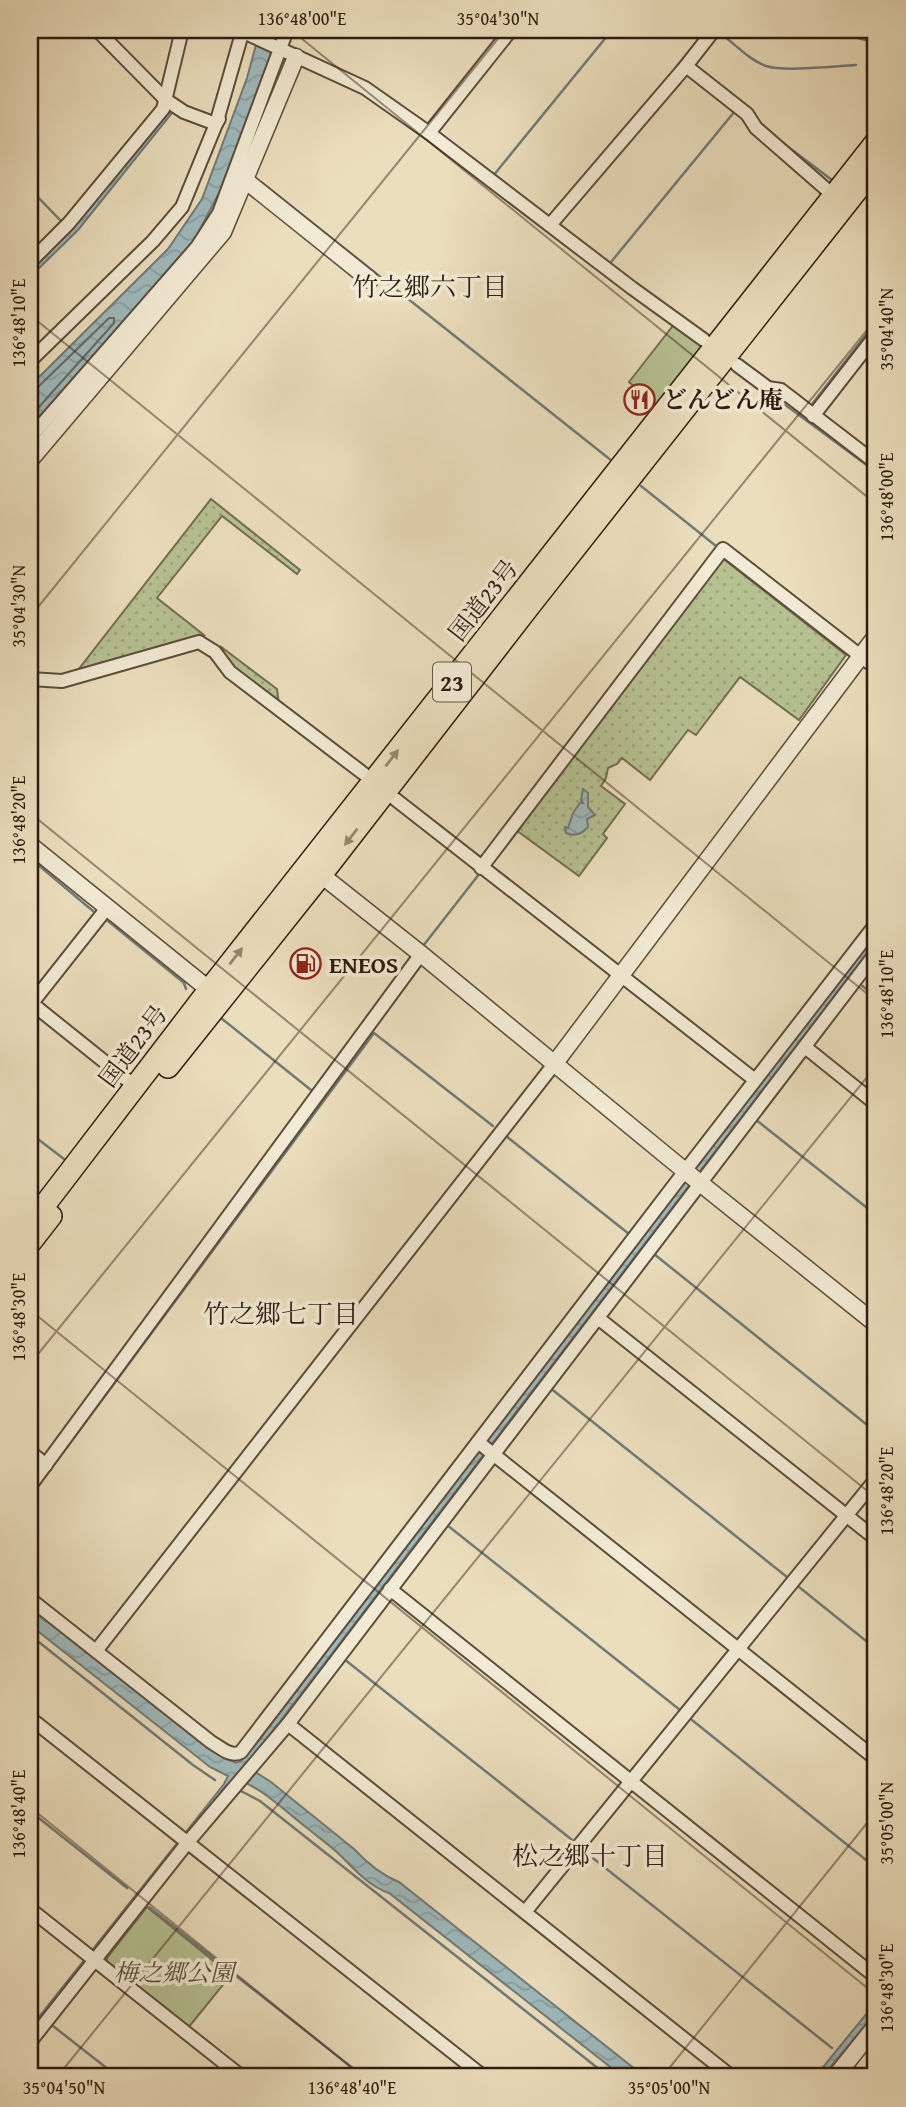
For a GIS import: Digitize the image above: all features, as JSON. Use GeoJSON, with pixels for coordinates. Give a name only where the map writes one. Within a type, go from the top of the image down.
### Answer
{"type":"FeatureCollection","features":[{"type":"Feature","properties":{"kind":"highway","name":"国道23号"},"geometry":{"type":"LineString","coordinates":[[30,1243],[216,995],[876,142]]}},
{"type":"Feature","properties":{"kind":"highway","name":"国道23号"},"geometry":{"type":"LineString","coordinates":[[315,870],[735,358],[876,166]]}},
{"type":"Feature","properties":{"kind":"highway","name":"国道23号"},"geometry":{"type":"LineString","coordinates":[[30,1224],[136,1087],[216,995]]}},
{"type":"Feature","properties":{"kind":"street"},"geometry":{"type":"LineString","coordinates":[[97,30],[166,100],[184,113],[216,124]]}},
{"type":"Feature","properties":{"kind":"street"},"geometry":{"type":"LineString","coordinates":[[30,262],[69,223],[163,108],[181,30]]}},
{"type":"Feature","properties":{"kind":"street"},"geometry":{"type":"LineString","coordinates":[[30,438],[197,247],[219,213],[287,30]]}},
{"type":"Feature","properties":{"kind":"street"},"geometry":{"type":"LineString","coordinates":[[429,133],[512,30]]}},
{"type":"Feature","properties":{"kind":"street"},"geometry":{"type":"LineString","coordinates":[[550,225],[715,30]]}},
{"type":"Feature","properties":{"kind":"street"},"geometry":{"type":"LineString","coordinates":[[30,361],[153,241],[182,207],[250,33],[365,88],[704,340]]}},
{"type":"Feature","properties":{"kind":"street"},"geometry":{"type":"LineString","coordinates":[[30,460],[223,232],[296,57]]}},
{"type":"Feature","properties":{"kind":"street"},"geometry":{"type":"LineString","coordinates":[[686,66],[747,114],[756,128],[834,196]]}},
{"type":"Feature","properties":{"kind":"street"},"geometry":{"type":"LineString","coordinates":[[245,180],[370,280]]}},
{"type":"Feature","properties":{"kind":"street"},"geometry":{"type":"LineString","coordinates":[[813,415],[876,335]]}},
{"type":"Feature","properties":{"kind":"street"},"geometry":{"type":"LineString","coordinates":[[735,358],[876,463]]}},
{"type":"Feature","properties":{"kind":"street"},"geometry":{"type":"LineString","coordinates":[[481,868],[723,549],[876,668]]}},
{"type":"Feature","properties":{"kind":"street"},"geometry":{"type":"LineString","coordinates":[[96,1651],[555,1063],[876,636]]}},
{"type":"Feature","properties":{"kind":"street"},"geometry":{"type":"LineString","coordinates":[[30,679],[62,681],[199,642],[215,652],[230,672],[364,774]]}},
{"type":"Feature","properties":{"kind":"street"},"geometry":{"type":"LineString","coordinates":[[395,799],[755,1080]]}},
{"type":"Feature","properties":{"kind":"street"},"geometry":{"type":"LineString","coordinates":[[30,845],[216,995]]}},
{"type":"Feature","properties":{"kind":"street"},"geometry":{"type":"LineString","coordinates":[[315,870],[876,1324]]}},
{"type":"Feature","properties":{"kind":"street"},"geometry":{"type":"LineString","coordinates":[[107,908],[31,1002],[136,1087]]}},
{"type":"Feature","properties":{"kind":"street"},"geometry":{"type":"LineString","coordinates":[[30,2042],[90,1958],[184,1839],[238,1783],[249,1760],[478,1442],[876,924]]}},
{"type":"Feature","properties":{"kind":"street"},"geometry":{"type":"LineString","coordinates":[[249,1760],[288,1724],[876,953]]}},
{"type":"Feature","properties":{"kind":"street"},"geometry":{"type":"LineString","coordinates":[[30,1486],[421,954]]}},
{"type":"Feature","properties":{"kind":"street"},"geometry":{"type":"LineString","coordinates":[[806,1047],[876,1104]]}},
{"type":"Feature","properties":{"kind":"street"},"geometry":{"type":"LineString","coordinates":[[598,1318],[876,1539]]}},
{"type":"Feature","properties":{"kind":"street"},"geometry":{"type":"LineString","coordinates":[[478,1442],[876,1759]]}},
{"type":"Feature","properties":{"kind":"street"},"geometry":{"type":"LineString","coordinates":[[30,1452],[46,1465]]}},
{"type":"Feature","properties":{"kind":"street"},"geometry":{"type":"LineString","coordinates":[[525,1912],[876,1479]]}},
{"type":"Feature","properties":{"kind":"street"},"geometry":{"type":"LineString","coordinates":[[390,1589],[876,1977]]}},
{"type":"Feature","properties":{"kind":"street"},"geometry":{"type":"LineString","coordinates":[[30,1599],[211,1742],[229,1753],[249,1760]]}},
{"type":"Feature","properties":{"kind":"street"},"geometry":{"type":"LineString","coordinates":[[30,1718],[484,2077]]}},
{"type":"Feature","properties":{"kind":"street"},"geometry":{"type":"LineString","coordinates":[[288,1724],[732,2077]]}},
{"type":"Feature","properties":{"kind":"street"},"geometry":{"type":"LineString","coordinates":[[30,1909],[242,2077]]}},
{"type":"Feature","properties":{"kind":"street"},"geometry":{"type":"LineString","coordinates":[[835,2077],[876,2026]]}},
{"type":"Feature","properties":{"kind":"green space"},"geometry":{"type":"Polygon","coordinates":[[[675,323],[705,344],[657,405],[629,382],[675,323]]]}},
{"type":"Feature","properties":{"kind":"green space"},"geometry":{"type":"Polygon","coordinates":[[[211,499],[300,570],[297,574],[222,516],[157,598],[204,635],[75,674],[211,499]]]}},
{"type":"Feature","properties":{"kind":"green space"},"geometry":{"type":"Polygon","coordinates":[[[721,557],[846,655],[799,720],[740,677],[696,735],[688,730],[650,780],[622,758],[608,768],[601,786],[625,804],[603,834],[607,838],[579,876],[516,830],[721,557]]]}},
{"type":"Feature","properties":{"kind":"green space"},"geometry":{"type":"Polygon","coordinates":[[[220,646],[277,689],[279,704],[232,668],[220,646]]]}},
{"type":"Feature","properties":{"kind":"green space","name":"梅之郷公園"},"geometry":{"type":"Polygon","coordinates":[[[147,1907],[231,1975],[188,2028],[107,1962],[107,1958],[147,1907]]]}},
{"type":"Feature","properties":{"kind":"water"},"geometry":{"type":"Polygon","coordinates":[[[260,30],[281,30],[219,193],[190,248],[30,427],[30,386],[168,249],[202,199],[247,78],[260,30]]]}},
{"type":"Feature","properties":{"kind":"water"},"geometry":{"type":"Polygon","coordinates":[[[168,110],[172,113],[78,230],[30,277],[30,270],[76,224],[168,110]]]}},
{"type":"Feature","properties":{"kind":"water"},"geometry":{"type":"Polygon","coordinates":[[[583,789],[588,793],[588,807],[595,815],[587,819],[588,827],[583,831],[575,835],[566,833],[565,827],[568,828],[573,813],[580,803],[583,803],[583,789]]]}},
{"type":"Feature","properties":{"kind":"water"},"geometry":{"type":"Polygon","coordinates":[[[876,933],[876,941],[246,1766],[271,1782],[375,1868],[399,1882],[645,2077],[623,2077],[389,1893],[369,1882],[272,1800],[235,1778],[30,2032],[30,2028],[228,1776],[210,1767],[30,1625],[30,1606],[205,1745],[236,1763],[241,1761],[876,933]]]}},
{"type":"Feature","properties":{"kind":"water"},"geometry":{"type":"Polygon","coordinates":[[[876,2002],[876,2012],[822,2077],[815,2077],[876,2002]]]}},
{"type":"Feature","properties":{"kind":"waterway"},"geometry":{"type":"LineString","coordinates":[[493,176],[612,30]]}},
{"type":"Feature","properties":{"kind":"waterway"},"geometry":{"type":"LineString","coordinates":[[677,66],[706,30]]}},
{"type":"Feature","properties":{"kind":"waterway"},"geometry":{"type":"LineString","coordinates":[[844,30],[846,35],[873,42]]}},
{"type":"Feature","properties":{"kind":"waterway"},"geometry":{"type":"LineString","coordinates":[[720,33],[748,56],[774,68],[856,65]]}},
{"type":"Feature","properties":{"kind":"waterway"},"geometry":{"type":"LineString","coordinates":[[867,66],[876,67]]}},
{"type":"Feature","properties":{"kind":"waterway"},"geometry":{"type":"LineString","coordinates":[[611,262],[735,111]]}},
{"type":"Feature","properties":{"kind":"waterway"},"geometry":{"type":"LineString","coordinates":[[779,140],[832,180]]}},
{"type":"Feature","properties":{"kind":"waterway"},"geometry":{"type":"LineString","coordinates":[[261,182],[612,461]]}},
{"type":"Feature","properties":{"kind":"waterway"},"geometry":{"type":"LineString","coordinates":[[30,189],[61,221]]}},
{"type":"Feature","properties":{"kind":"waterway"},"geometry":{"type":"LineString","coordinates":[[813,403],[876,322]]}},
{"type":"Feature","properties":{"kind":"waterway"},"geometry":{"type":"LineString","coordinates":[[772,395],[876,472]]}},
{"type":"Feature","properties":{"kind":"waterway"},"geometry":{"type":"LineString","coordinates":[[641,486],[716,546]]}},
{"type":"Feature","properties":{"kind":"waterway"},"geometry":{"type":"LineString","coordinates":[[867,669],[876,677]]}},
{"type":"Feature","properties":{"kind":"waterway"},"geometry":{"type":"LineString","coordinates":[[30,858],[93,911]]}},
{"type":"Feature","properties":{"kind":"waterway"},"geometry":{"type":"LineString","coordinates":[[423,946],[480,873]]}},
{"type":"Feature","properties":{"kind":"waterway"},"geometry":{"type":"LineString","coordinates":[[108,921],[184,983],[186,989]]}},
{"type":"Feature","properties":{"kind":"waterway"},"geometry":{"type":"LineString","coordinates":[[860,984],[876,997]]}},
{"type":"Feature","properties":{"kind":"waterway"},"geometry":{"type":"LineString","coordinates":[[221,1018],[311,1090]]}},
{"type":"Feature","properties":{"kind":"waterway"},"geometry":{"type":"LineString","coordinates":[[30,1497],[374,1033],[493,1126]]}},
{"type":"Feature","properties":{"kind":"waterway"},"geometry":{"type":"LineString","coordinates":[[755,1119],[876,1215]]}},
{"type":"Feature","properties":{"kind":"waterway"},"geometry":{"type":"LineString","coordinates":[[30,1133],[64,1159]]}},
{"type":"Feature","properties":{"kind":"waterway"},"geometry":{"type":"LineString","coordinates":[[506,1136],[629,1234]]}},
{"type":"Feature","properties":{"kind":"waterway"},"geometry":{"type":"LineString","coordinates":[[654,1254],[876,1432]]}},
{"type":"Feature","properties":{"kind":"waterway"},"geometry":{"type":"LineString","coordinates":[[549,1387],[787,1577]]}},
{"type":"Feature","properties":{"kind":"waterway"},"geometry":{"type":"LineString","coordinates":[[447,1525],[680,1710]]}},
{"type":"Feature","properties":{"kind":"waterway"},"geometry":{"type":"LineString","coordinates":[[799,1587],[876,1649]]}},
{"type":"Feature","properties":{"kind":"waterway"},"geometry":{"type":"LineString","coordinates":[[30,1635],[215,1780]]}},
{"type":"Feature","properties":{"kind":"waterway"},"geometry":{"type":"LineString","coordinates":[[344,1659],[576,1843]]}},
{"type":"Feature","properties":{"kind":"waterway"},"geometry":{"type":"LineString","coordinates":[[692,1720],[876,1868]]}},
{"type":"Feature","properties":{"kind":"waterway"},"geometry":{"type":"LineString","coordinates":[[239,1790],[260,1801],[609,2077]]}},
{"type":"Feature","properties":{"kind":"waterway"},"geometry":{"type":"LineString","coordinates":[[30,1811],[127,1888]]}},
{"type":"Feature","properties":{"kind":"waterway"},"geometry":{"type":"LineString","coordinates":[[584,1851],[832,2048]]}},
{"type":"Feature","properties":{"kind":"waterway"},"geometry":{"type":"LineString","coordinates":[[149,1907],[364,2077]]}},
{"type":"Feature","properties":{"kind":"waterway"},"geometry":{"type":"LineString","coordinates":[[53,2026],[118,2077]]}},
{"type":"Feature","properties":{"kind":"waterway"},"geometry":{"type":"LineString","coordinates":[[855,2067],[868,2077]]}},
{"type":"Feature","properties":{"kind":"place","name":"どんどん庵"},"geometry":{"type":"Point","coordinates":[640,399]}},
{"type":"Feature","properties":{"kind":"place","name":"ENEOS"},"geometry":{"type":"Point","coordinates":[306,964]}},
{"type":"Feature","properties":{"kind":"district","name":"竹之郷六丁目"},"geometry":{"type":"Point","coordinates":[430,286]}},
{"type":"Feature","properties":{"kind":"district","name":"竹之郷七丁目"},"geometry":{"type":"Point","coordinates":[281,1313]}},
{"type":"Feature","properties":{"kind":"district","name":"松之郷十丁目"},"geometry":{"type":"Point","coordinates":[590,1855]}}]}
